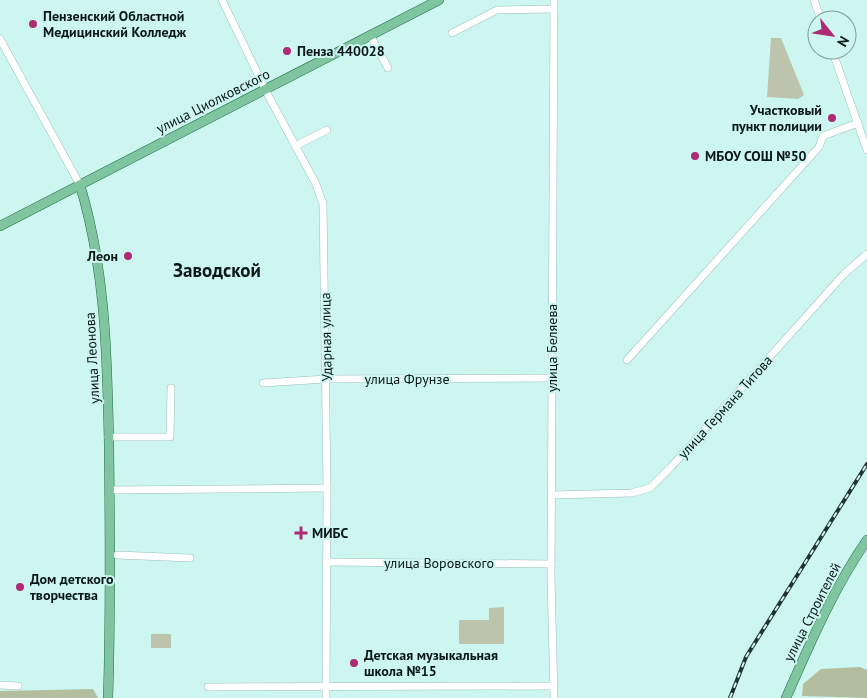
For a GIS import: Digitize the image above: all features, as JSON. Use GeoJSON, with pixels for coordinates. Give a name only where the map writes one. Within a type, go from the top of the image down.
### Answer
{"type":"FeatureCollection","features":[{"type":"Feature","properties":{"kind":"main road","name":"улица Циолковского"},"geometry":{"type":"LineString","coordinates":[[0,226],[439,0]]}},
{"type":"Feature","properties":{"kind":"main road","name":"улица Леонова"},"geometry":{"type":"LineString","coordinates":[[80,185],[92,227],[106,329],[110,490],[108,698]]}},
{"type":"Feature","properties":{"kind":"main road","name":"улица Строителей"},"geometry":{"type":"LineString","coordinates":[[786,698],[804,657],[851,564],[867,540]]}},
{"type":"Feature","properties":{"kind":"street","name":"Ударная улица"},"geometry":{"type":"LineString","coordinates":[[222,0],[316,184],[323,204],[327,488],[326,698]]}},
{"type":"Feature","properties":{"kind":"street","name":"улица Беляева"},"geometry":{"type":"LineString","coordinates":[[554,0],[551,378],[551,564],[554,697]]}},
{"type":"Feature","properties":{"kind":"street"},"geometry":{"type":"LineString","coordinates":[[452,33],[497,10],[554,9]]}},
{"type":"Feature","properties":{"kind":"street"},"geometry":{"type":"LineString","coordinates":[[370,35],[388,68]]}},
{"type":"Feature","properties":{"kind":"street","name":"улица Леонова"},"geometry":{"type":"LineString","coordinates":[[0,39],[80,185]]}},
{"type":"Feature","properties":{"kind":"street"},"geometry":{"type":"LineString","coordinates":[[836,60],[867,150]]}},
{"type":"Feature","properties":{"kind":"street"},"geometry":{"type":"LineString","coordinates":[[627,360],[819,147],[823,136],[858,123]]}},
{"type":"Feature","properties":{"kind":"street"},"geometry":{"type":"LineString","coordinates":[[295,146],[327,130]]}},
{"type":"Feature","properties":{"kind":"street","name":"улица Германа Титова"},"geometry":{"type":"LineString","coordinates":[[552,494],[631,493],[650,488],[844,274],[867,254]]}},
{"type":"Feature","properties":{"kind":"street","name":"улица Фрунзе"},"geometry":{"type":"LineString","coordinates":[[263,383],[326,379],[551,378]]}},
{"type":"Feature","properties":{"kind":"street"},"geometry":{"type":"LineString","coordinates":[[108,437],[170,437],[171,388]]}},
{"type":"Feature","properties":{"kind":"street"},"geometry":{"type":"LineString","coordinates":[[110,490],[327,488]]}},
{"type":"Feature","properties":{"kind":"street"},"geometry":{"type":"LineString","coordinates":[[117,555],[190,558]]}},
{"type":"Feature","properties":{"kind":"street","name":"улица Воровского"},"geometry":{"type":"LineString","coordinates":[[326,562],[551,564]]}},
{"type":"Feature","properties":{"kind":"street"},"geometry":{"type":"LineString","coordinates":[[0,686],[18,686]]}},
{"type":"Feature","properties":{"kind":"street"},"geometry":{"type":"LineString","coordinates":[[208,687],[553,686]]}},
{"type":"Feature","properties":{"kind":"green space"},"geometry":{"type":"Polygon","coordinates":[[[771,38],[781,38],[804,95],[798,99],[767,97],[771,38]]]}},
{"type":"Feature","properties":{"kind":"green space"},"geometry":{"type":"Polygon","coordinates":[[[504,607],[504,644],[459,644],[459,620],[489,620],[489,608],[504,607]]]}},
{"type":"Feature","properties":{"kind":"green space"},"geometry":{"type":"Polygon","coordinates":[[[151,634],[171,634],[171,648],[151,648],[151,634]]]}},
{"type":"Feature","properties":{"kind":"green space"},"geometry":{"type":"Polygon","coordinates":[[[860,667],[867,670],[867,698],[802,696],[803,684],[821,669],[860,667]]]}},
{"type":"Feature","properties":{"kind":"green space"},"geometry":{"type":"Polygon","coordinates":[[[93,689],[98,698],[0,698],[0,691],[93,689]]]}},
{"type":"Feature","properties":{"kind":"railway"},"geometry":{"type":"LineString","coordinates":[[730,698],[746,657],[867,464]]}},
{"type":"Feature","properties":{"kind":"place","name":"Пензенский Областной Медицинский Колледж"},"geometry":{"type":"Point","coordinates":[33,24]}},
{"type":"Feature","properties":{"kind":"place","name":"Пенза 440028"},"geometry":{"type":"Point","coordinates":[287,51]}},
{"type":"Feature","properties":{"kind":"place","name":"Участковый пункт полиции"},"geometry":{"type":"Point","coordinates":[832,118]}},
{"type":"Feature","properties":{"kind":"place","name":"МБОУ СОШ №50"},"geometry":{"type":"Point","coordinates":[695,156]}},
{"type":"Feature","properties":{"kind":"place","name":"Леон"},"geometry":{"type":"Point","coordinates":[128,256]}},
{"type":"Feature","properties":{"kind":"place","name":"МИБС"},"geometry":{"type":"Point","coordinates":[301,533]}},
{"type":"Feature","properties":{"kind":"place","name":"Дом детского творчества"},"geometry":{"type":"Point","coordinates":[20,587]}},
{"type":"Feature","properties":{"kind":"place","name":"Детская музыкальная школа №15"},"geometry":{"type":"Point","coordinates":[354,663]}},
{"type":"Feature","properties":{"kind":"district","name":"Заводской"},"geometry":{"type":"Point","coordinates":[217,270]}}]}
